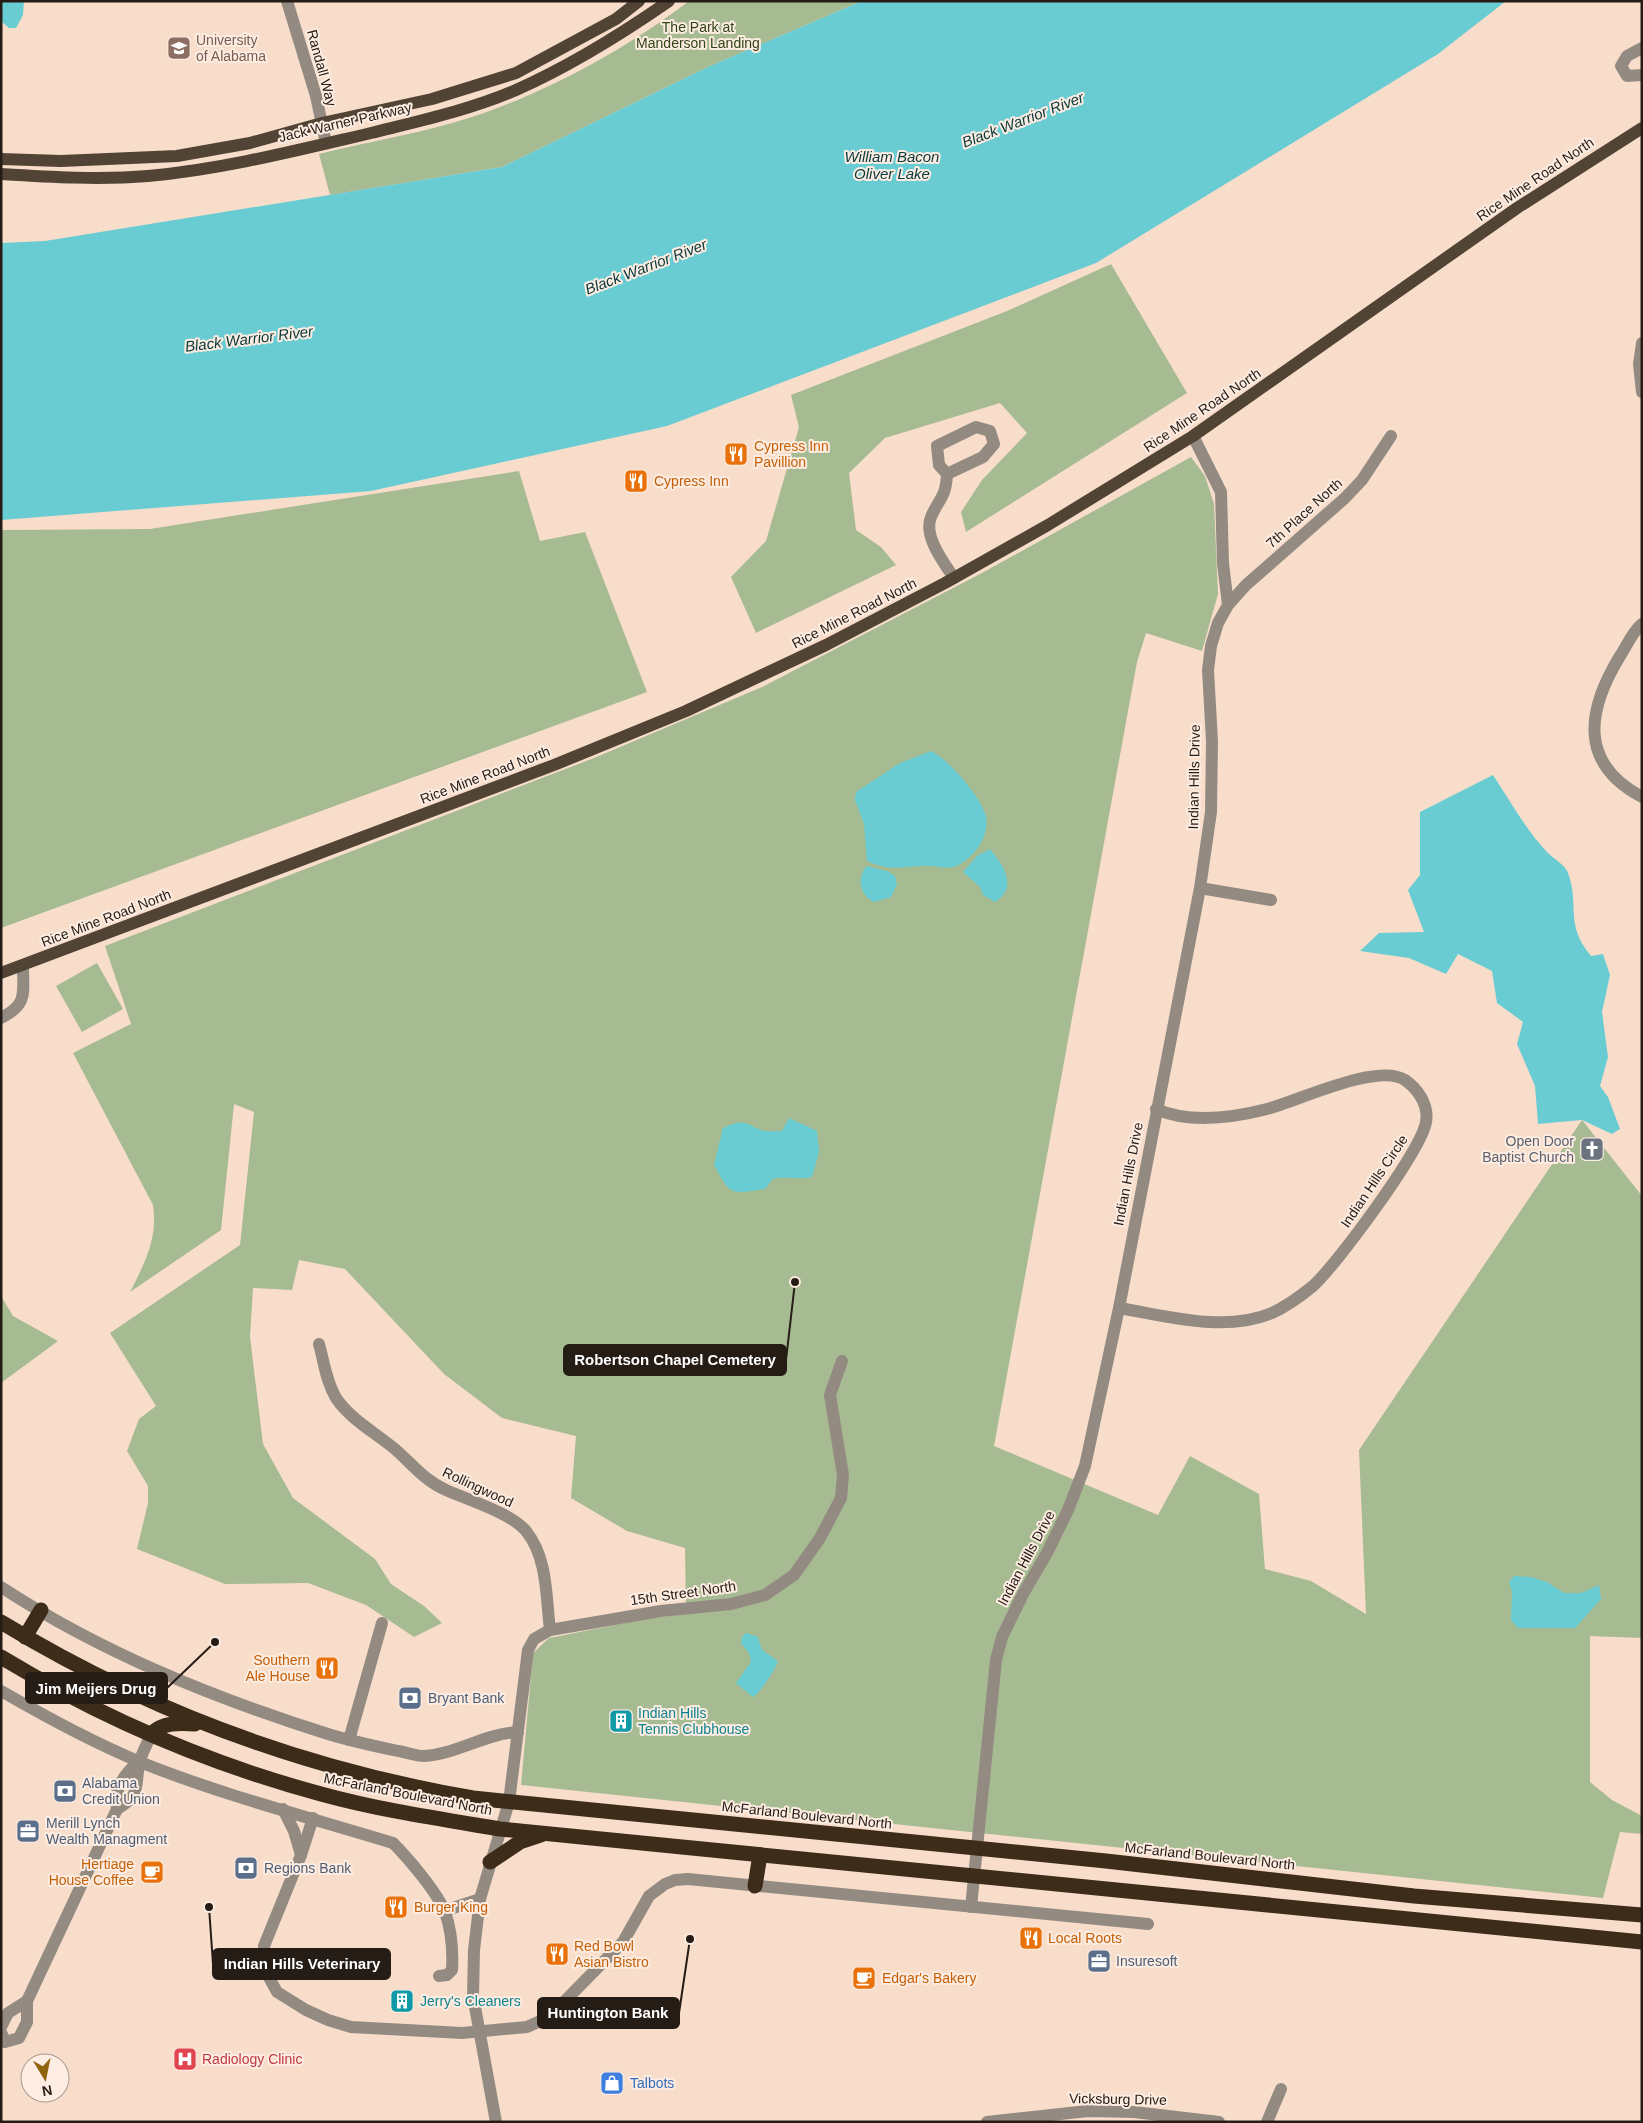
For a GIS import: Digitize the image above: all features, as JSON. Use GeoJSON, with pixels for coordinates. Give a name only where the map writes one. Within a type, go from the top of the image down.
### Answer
{"type":"FeatureCollection","features":[{"type":"Feature","properties":{"kind":"highway"},"geometry":{"type":"LineString","coordinates":[[25,1637],[40,1610]]}},
{"type":"Feature","properties":{"kind":"highway","name":"McFarland Boulevard North"},"geometry":{"type":"LineString","coordinates":[[1,1622],[105,1680],[201,1724],[285,1754],[368,1777],[438,1792],[509,1802],[977,1848],[1414,1896],[1642,1915]]}},
{"type":"Feature","properties":{"kind":"highway","name":"McFarland Boulevard North"},"geometry":{"type":"LineString","coordinates":[[1,1657],[58,1689],[151,1734],[230,1766],[323,1795],[500,1829],[1642,1942]]}},
{"type":"Feature","properties":{"kind":"highway"},"geometry":{"type":"LineString","coordinates":[[151,1734],[158,1728],[165,1726],[201,1724]]}},
{"type":"Feature","properties":{"kind":"highway"},"geometry":{"type":"LineString","coordinates":[[490,1862],[520,1842],[547,1833]]}},
{"type":"Feature","properties":{"kind":"highway"},"geometry":{"type":"LineString","coordinates":[[755,1886],[760,1855]]}},
{"type":"Feature","properties":{"kind":"main road","name":"Jack Warner Parkway"},"geometry":{"type":"LineString","coordinates":[[1,159],[61,161],[178,156],[250,143],[322,123],[432,99],[516,73],[616,19],[639,1]]}},
{"type":"Feature","properties":{"kind":"main road","name":"Jack Warner Parkway"},"geometry":{"type":"LineString","coordinates":[[1,174],[58,177],[148,176],[200,170],[326,143],[456,111],[514,91],[600,46],[669,1]]}},
{"type":"Feature","properties":{"kind":"main road","name":"Rice Mine Road North"},"geometry":{"type":"LineString","coordinates":[[1,973],[554,765],[686,711],[826,645],[954,578],[1048,525],[1193,436],[1517,208],[1642,128]]}},
{"type":"Feature","properties":{"kind":"street","name":"Randall Way"},"geometry":{"type":"LineString","coordinates":[[288,1],[304,53],[326,143]]}},
{"type":"Feature","properties":{"kind":"street"},"geometry":{"type":"LineString","coordinates":[[1642,48],[1627,56],[1621,66],[1627,76],[1642,75]]}},
{"type":"Feature","properties":{"kind":"street"},"geometry":{"type":"LineString","coordinates":[[1642,343],[1639,364],[1642,392]]}},
{"type":"Feature","properties":{"kind":"street"},"geometry":{"type":"LineString","coordinates":[[947,474],[983,457],[994,444],[990,431],[976,427],[937,446],[939,465],[947,474],[946,491],[930,519],[931,537],[954,578]]}},
{"type":"Feature","properties":{"kind":"street"},"geometry":{"type":"LineString","coordinates":[[1193,436],[1221,492],[1228,605]]}},
{"type":"Feature","properties":{"kind":"street","name":"7th Place North"},"geometry":{"type":"LineString","coordinates":[[1228,605],[1246,585],[1345,498],[1362,480],[1391,436]]}},
{"type":"Feature","properties":{"kind":"street","name":"Indian Hills Drive"},"geometry":{"type":"LineString","coordinates":[[971,1907],[993,1684],[1002,1637],[1022,1594],[1047,1553],[1068,1510],[1085,1466],[1119,1308],[1200,888],[1211,812],[1212,741],[1208,670],[1211,646],[1218,623],[1228,605]]}},
{"type":"Feature","properties":{"kind":"street"},"geometry":{"type":"LineString","coordinates":[[1642,624],[1606,679],[1594,726],[1597,750],[1607,771],[1624,788],[1642,797]]}},
{"type":"Feature","properties":{"kind":"street"},"geometry":{"type":"LineString","coordinates":[[1200,888],[1271,900]]}},
{"type":"Feature","properties":{"kind":"street"},"geometry":{"type":"LineString","coordinates":[[1,1018],[16,1010],[22,1000],[23,966]]}},
{"type":"Feature","properties":{"kind":"street","name":"Indian Hills Circle"},"geometry":{"type":"LineString","coordinates":[[1119,1308],[1215,1323],[1250,1320],[1273,1312],[1312,1286],[1344,1251],[1418,1143],[1426,1120],[1422,1096],[1404,1080],[1393,1075],[1369,1076],[1268,1109],[1222,1118],[1166,1114],[1156,1110]]}},
{"type":"Feature","properties":{"kind":"street","name":"Rollingwood"},"geometry":{"type":"LineString","coordinates":[[319,1344],[331,1388],[343,1407],[352,1416],[397,1451],[423,1476],[442,1489],[507,1517],[526,1530],[542,1563],[550,1630]]}},
{"type":"Feature","properties":{"kind":"street","name":"15th Street North"},"geometry":{"type":"LineString","coordinates":[[550,1630],[661,1611],[731,1604],[765,1595],[794,1575],[820,1538],[841,1498],[843,1475],[830,1395],[842,1361]]}},
{"type":"Feature","properties":{"kind":"street"},"geometry":{"type":"LineString","coordinates":[[1,1587],[104,1646],[178,1681],[276,1717],[349,1740],[422,1756],[454,1750],[483,1739],[518,1732]]}},
{"type":"Feature","properties":{"kind":"street"},"geometry":{"type":"LineString","coordinates":[[349,1740],[382,1623]]}},
{"type":"Feature","properties":{"kind":"street"},"geometry":{"type":"LineString","coordinates":[[496,2122],[473,1996],[474,1950],[480,1899],[509,1802],[528,1650],[534,1639],[550,1630]]}},
{"type":"Feature","properties":{"kind":"street"},"geometry":{"type":"LineString","coordinates":[[1,1691],[54,1722],[140,1762],[203,1785],[392,1843],[410,1859],[444,1911],[453,1954],[452,1970],[447,1974],[439,1976]]}},
{"type":"Feature","properties":{"kind":"street"},"geometry":{"type":"LineString","coordinates":[[1,2032],[5,2042],[19,2038],[27,2022],[27,2002],[117,1808],[130,1802],[139,1780],[140,1762],[151,1734]]}},
{"type":"Feature","properties":{"kind":"street"},"geometry":{"type":"LineString","coordinates":[[284,1809],[294,1831],[301,1855]]}},
{"type":"Feature","properties":{"kind":"street"},"geometry":{"type":"LineString","coordinates":[[313,1818],[301,1855],[264,1946],[265,1970],[276,1992],[321,2017],[351,2027],[462,2033],[527,2027],[548,2017],[623,1942],[649,1896],[660,1887],[675,1880],[688,1879],[1148,1924]]}},
{"type":"Feature","properties":{"kind":"street"},"geometry":{"type":"LineString","coordinates":[[444,1911],[480,1899]]}},
{"type":"Feature","properties":{"kind":"street"},"geometry":{"type":"LineString","coordinates":[[1,2026],[8,2013],[27,2002]]}},
{"type":"Feature","properties":{"kind":"street"},"geometry":{"type":"LineString","coordinates":[[1267,2122],[1281,2090]]}},
{"type":"Feature","properties":{"kind":"street","name":"Vicksburg Drive"},"geometry":{"type":"LineString","coordinates":[[987,2122],[1088,2111],[1134,2117],[1219,2122]]}},
{"type":"Feature","properties":{"kind":"green space","name":"The Park at Manderson Landing"},"geometry":{"type":"Polygon","coordinates":[[[689,1],[862,1],[710,66],[502,167],[330,195],[319,154],[439,126],[506,105],[588,66],[665,19],[689,1]]]}},
{"type":"Feature","properties":{"kind":"green space"},"geometry":{"type":"Polygon","coordinates":[[[1111,264],[1187,393],[966,532],[961,512],[982,480],[1027,433],[1000,403],[885,438],[849,473],[856,530],[881,547],[896,565],[756,633],[731,577],[766,541],[799,427],[791,395],[1007,311],[1111,264]]]}},
{"type":"Feature","properties":{"kind":"green space"},"geometry":{"type":"Polygon","coordinates":[[[1191,457],[1205,476],[1214,504],[1218,594],[1202,651],[1146,633],[1137,662],[994,1446],[1158,1515],[1190,1456],[1259,1494],[1265,1569],[1311,1581],[1366,1614],[1359,1450],[1582,1120],[1642,1196],[1642,1638],[1590,1636],[1590,1782],[1612,1800],[1642,1816],[1642,1834],[1620,1832],[1603,1898],[521,1785],[533,1653],[549,1638],[646,1619],[686,1614],[685,1548],[627,1531],[571,1498],[576,1436],[502,1418],[444,1374],[345,1269],[299,1260],[292,1290],[253,1288],[250,1337],[263,1444],[293,1498],[375,1559],[391,1584],[424,1606],[442,1623],[414,1637],[366,1605],[308,1583],[225,1584],[137,1549],[148,1503],[148,1486],[127,1451],[139,1419],[156,1406],[110,1333],[240,1245],[254,1112],[234,1104],[221,1230],[130,1292],[141,1271],[152,1239],[154,1228],[153,1205],[73,1053],[131,1024],[105,946],[594,758],[762,687],[982,573],[1191,457]]]}},
{"type":"Feature","properties":{"kind":"green space"},"geometry":{"type":"Polygon","coordinates":[[[519,471],[540,541],[585,532],[647,692],[1,928],[1,530],[150,529],[519,471]]]}},
{"type":"Feature","properties":{"kind":"green space"},"geometry":{"type":"Polygon","coordinates":[[[97,963],[123,1009],[82,1032],[56,986],[97,963]]]}},
{"type":"Feature","properties":{"kind":"green space"},"geometry":{"type":"Polygon","coordinates":[[[1,1296],[13,1316],[58,1341],[1,1383],[1,1296]]]}},
{"type":"Feature","properties":{"kind":"water"},"geometry":{"type":"Polygon","coordinates":[[[2,1],[24,1],[23,15],[16,28],[9,28],[2,22],[2,1]]]}},
{"type":"Feature","properties":{"kind":"water","name":"William Bacon Oliver Lake"},"geometry":{"type":"Polygon","coordinates":[[[862,1],[1506,1],[1438,54],[1096,263],[667,426],[371,491],[1,520],[1,243],[45,241],[502,167],[710,66],[862,1]]]}},
{"type":"Feature","properties":{"kind":"water"},"geometry":{"type":"Polygon","coordinates":[[[931,751],[954,769],[982,805],[987,821],[980,844],[970,857],[952,867],[888,867],[867,861],[864,824],[855,800],[856,792],[900,763],[931,751]]]}},
{"type":"Feature","properties":{"kind":"water"},"geometry":{"type":"Polygon","coordinates":[[[1493,775],[1532,834],[1568,873],[1578,934],[1591,956],[1603,954],[1610,975],[1602,1012],[1608,1057],[1600,1086],[1608,1097],[1620,1129],[1612,1134],[1582,1120],[1538,1124],[1535,1086],[1517,1044],[1523,1022],[1497,1003],[1492,971],[1458,954],[1446,974],[1409,958],[1360,951],[1379,933],[1424,932],[1408,890],[1420,875],[1420,812],[1493,775]]]}},
{"type":"Feature","properties":{"kind":"water"},"geometry":{"type":"Polygon","coordinates":[[[990,849],[1004,869],[1007,883],[1006,890],[995,902],[983,895],[980,887],[963,872],[977,856],[990,849]]]}},
{"type":"Feature","properties":{"kind":"water"},"geometry":{"type":"Polygon","coordinates":[[[867,866],[887,871],[895,876],[897,884],[891,897],[874,902],[865,895],[861,886],[861,875],[867,866]]]}},
{"type":"Feature","properties":{"kind":"water"},"geometry":{"type":"Polygon","coordinates":[[[789,1118],[817,1131],[819,1152],[812,1177],[773,1179],[765,1189],[753,1191],[738,1192],[728,1188],[714,1165],[723,1128],[735,1123],[746,1123],[763,1131],[782,1131],[789,1118]]]}},
{"type":"Feature","properties":{"kind":"water"},"geometry":{"type":"Polygon","coordinates":[[[1514,1576],[1531,1577],[1547,1582],[1564,1593],[1581,1593],[1599,1585],[1601,1599],[1575,1628],[1518,1628],[1511,1620],[1512,1592],[1509,1582],[1514,1576]]]}},
{"type":"Feature","properties":{"kind":"water"},"geometry":{"type":"Polygon","coordinates":[[[746,1633],[758,1637],[762,1650],[778,1661],[760,1691],[753,1697],[736,1683],[751,1662],[749,1653],[741,1643],[742,1637],[746,1633]]]}},
{"type":"Feature","properties":{"kind":"place","name":"University of Alabama"},"geometry":{"type":"Point","coordinates":[179,48]}},
{"type":"Feature","properties":{"kind":"place","name":"Cypress Inn Pavillion"},"geometry":{"type":"Point","coordinates":[736,454]}},
{"type":"Feature","properties":{"kind":"place","name":"Cypress Inn"},"geometry":{"type":"Point","coordinates":[636,481]}},
{"type":"Feature","properties":{"kind":"place","name":"Open Door Baptist Church"},"geometry":{"type":"Point","coordinates":[1592,1149]}},
{"type":"Feature","properties":{"kind":"place","name":"Robertson Chapel Cemetery"},"geometry":{"type":"Point","coordinates":[795,1282]}},
{"type":"Feature","properties":{"kind":"place","name":"Jim Meijers Drug"},"geometry":{"type":"Point","coordinates":[215,1642]}},
{"type":"Feature","properties":{"kind":"place","name":"Southern Ale House"},"geometry":{"type":"Point","coordinates":[327,1668]}},
{"type":"Feature","properties":{"kind":"place","name":"Bryant Bank"},"geometry":{"type":"Point","coordinates":[410,1698]}},
{"type":"Feature","properties":{"kind":"place","name":"Indian Hills Tennis Clubhouse"},"geometry":{"type":"Point","coordinates":[621,1721]}},
{"type":"Feature","properties":{"kind":"place","name":"Alabama Credit Union"},"geometry":{"type":"Point","coordinates":[65,1791]}},
{"type":"Feature","properties":{"kind":"place","name":"Merill Lynch Wealth Managment"},"geometry":{"type":"Point","coordinates":[28,1831]}},
{"type":"Feature","properties":{"kind":"place","name":"Regions Bank"},"geometry":{"type":"Point","coordinates":[246,1868]}},
{"type":"Feature","properties":{"kind":"place","name":"Hertiage House Coffee"},"geometry":{"type":"Point","coordinates":[152,1872]}},
{"type":"Feature","properties":{"kind":"place","name":"Indian Hills Veterinary"},"geometry":{"type":"Point","coordinates":[209,1907]}},
{"type":"Feature","properties":{"kind":"place","name":"Burger King"},"geometry":{"type":"Point","coordinates":[396,1907]}},
{"type":"Feature","properties":{"kind":"place","name":"Local Roots"},"geometry":{"type":"Point","coordinates":[1031,1938]}},
{"type":"Feature","properties":{"kind":"place","name":"Huntington Bank"},"geometry":{"type":"Point","coordinates":[690,1939]}},
{"type":"Feature","properties":{"kind":"place","name":"Red Bowl Asian Bistro"},"geometry":{"type":"Point","coordinates":[557,1954]}},
{"type":"Feature","properties":{"kind":"place","name":"Insuresoft"},"geometry":{"type":"Point","coordinates":[1099,1961]}},
{"type":"Feature","properties":{"kind":"place","name":"Edgar's Bakery"},"geometry":{"type":"Point","coordinates":[864,1978]}},
{"type":"Feature","properties":{"kind":"place","name":"Jerry's Cleaners"},"geometry":{"type":"Point","coordinates":[402,2001]}},
{"type":"Feature","properties":{"kind":"place","name":"Radiology Clinic"},"geometry":{"type":"Point","coordinates":[185,2059]}},
{"type":"Feature","properties":{"kind":"place","name":"Talbots"},"geometry":{"type":"Point","coordinates":[612,2083]}},
{"type":"Feature","properties":{"kind":"water label","name":"Black Warrior River"},"geometry":{"type":"Point","coordinates":[1023,120]}},
{"type":"Feature","properties":{"kind":"water label","name":"Black Warrior River"},"geometry":{"type":"Point","coordinates":[646,267]}},
{"type":"Feature","properties":{"kind":"water label","name":"Black Warrior River"},"geometry":{"type":"Point","coordinates":[249,339]}}]}
